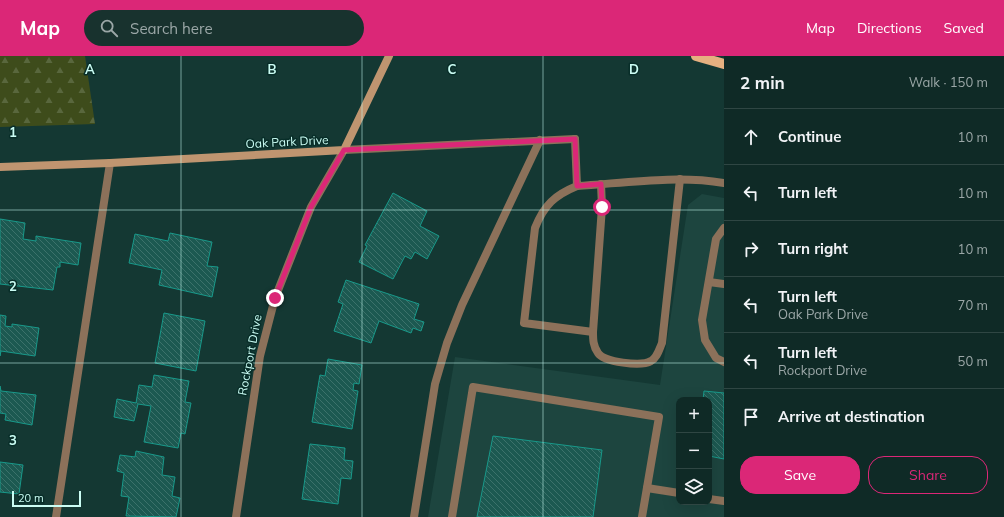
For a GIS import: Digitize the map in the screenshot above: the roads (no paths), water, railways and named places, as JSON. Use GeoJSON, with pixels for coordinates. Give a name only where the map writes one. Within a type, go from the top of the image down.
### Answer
{"type":"FeatureCollection","features":[{"type":"Feature","properties":{"kind":"main road"},"geometry":{"type":"LineString","coordinates":[[696,56],[724,64]]}},
{"type":"Feature","properties":{"kind":"street","name":"Rockport Drive"},"geometry":{"type":"LineString","coordinates":[[236,517],[260,356],[275,298],[311,207],[344,150],[389,56]]}},
{"type":"Feature","properties":{"kind":"street","name":"Oak Park Drive"},"geometry":{"type":"LineString","coordinates":[[0,167],[110,164],[344,150],[575,139],[577,186]]}},
{"type":"Feature","properties":{"kind":"street"},"geometry":{"type":"LineString","coordinates":[[414,517],[435,384],[447,343],[462,305],[540,140]]}},
{"type":"Feature","properties":{"kind":"street"},"geometry":{"type":"LineString","coordinates":[[56,517],[110,164]]}},
{"type":"Feature","properties":{"kind":"street"},"geometry":{"type":"LineString","coordinates":[[601,184],[602,207],[592,332],[593,343],[598,354],[606,359],[617,362],[639,364],[651,362],[657,355],[662,343],[680,179]]}},
{"type":"Feature","properties":{"kind":"street"},"geometry":{"type":"LineString","coordinates":[[592,332],[524,323],[535,228],[540,213],[563,192],[577,186],[680,179],[702,179],[724,183]]}},
{"type":"Feature","properties":{"kind":"street"},"geometry":{"type":"LineString","coordinates":[[724,228],[716,239],[702,320],[705,340],[716,358],[724,362]]}},
{"type":"Feature","properties":{"kind":"street"},"geometry":{"type":"LineString","coordinates":[[709,282],[724,284]]}},
{"type":"Feature","properties":{"kind":"street"},"geometry":{"type":"LineString","coordinates":[[452,517],[473,387],[659,417],[642,517]]}},
{"type":"Feature","properties":{"kind":"street"},"geometry":{"type":"LineString","coordinates":[[647,488],[676,493]]}},
{"type":"Feature","properties":{"kind":"street"},"geometry":{"type":"LineString","coordinates":[[712,499],[724,501]]}}]}
